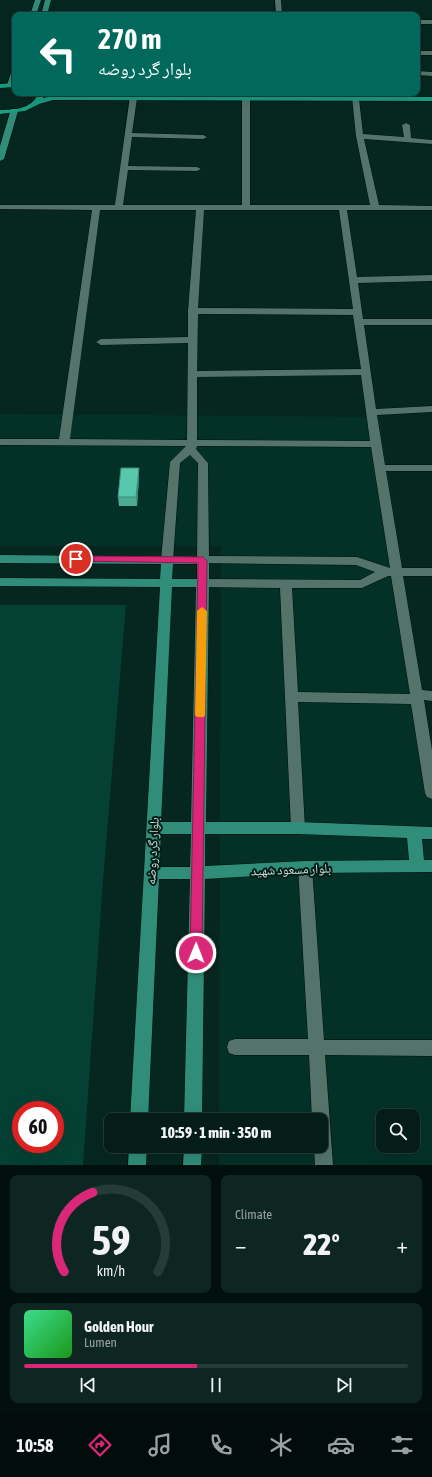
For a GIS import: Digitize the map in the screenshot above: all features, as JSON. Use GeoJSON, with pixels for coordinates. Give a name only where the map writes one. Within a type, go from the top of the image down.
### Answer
{"type":"FeatureCollection","features":[{"type":"Feature","properties":{"kind":"highway"},"geometry":{"type":"LineString","coordinates":[[0,86],[12,85]]}},
{"type":"Feature","properties":{"kind":"highway"},"geometry":{"type":"LineString","coordinates":[[38,102],[40,96]]}},
{"type":"Feature","properties":{"kind":"highway"},"geometry":{"type":"LineString","coordinates":[[383,96],[432,97]]}},
{"type":"Feature","properties":{"kind":"highway"},"geometry":{"type":"LineString","coordinates":[[0,112],[14,111],[53,98],[356,99],[432,97]]}},
{"type":"Feature","properties":{"kind":"main road"},"geometry":{"type":"LineString","coordinates":[[34,12],[38,0]]}},
{"type":"Feature","properties":{"kind":"main road"},"geometry":{"type":"LineString","coordinates":[[45,12],[48,0]]}},
{"type":"Feature","properties":{"kind":"main road"},"geometry":{"type":"LineString","coordinates":[[0,159],[14,111]]}},
{"type":"Feature","properties":{"kind":"main road"},"geometry":{"type":"LineString","coordinates":[[0,559],[203,560],[193,1113]]}},
{"type":"Feature","properties":{"kind":"main road","name":"بلوار گرد روضه"},"geometry":{"type":"LineString","coordinates":[[139,1113],[167,560]]}},
{"type":"Feature","properties":{"kind":"main road"},"geometry":{"type":"LineString","coordinates":[[0,582],[203,583]]}},
{"type":"Feature","properties":{"kind":"main road"},"geometry":{"type":"LineString","coordinates":[[154,828],[298,828],[432,833]]}},
{"type":"Feature","properties":{"kind":"main road"},"geometry":{"type":"LineString","coordinates":[[414,833],[417,866]]}},
{"type":"Feature","properties":{"kind":"main road","name":"بلوار مسعود شهید"},"geometry":{"type":"LineString","coordinates":[[151,873],[198,873],[305,867],[432,866]]}},
{"type":"Feature","properties":{"kind":"main road"},"geometry":{"type":"LineString","coordinates":[[137,1165],[138,1153]]}},
{"type":"Feature","properties":{"kind":"main road"},"geometry":{"type":"LineString","coordinates":[[192,1165],[193,1153]]}},
{"type":"Feature","properties":{"kind":"street"},"geometry":{"type":"LineString","coordinates":[[278,0],[279,12]]}},
{"type":"Feature","properties":{"kind":"street"},"geometry":{"type":"LineString","coordinates":[[420,22],[432,22]]}},
{"type":"Feature","properties":{"kind":"street"},"geometry":{"type":"LineString","coordinates":[[420,53],[432,53]]}},
{"type":"Feature","properties":{"kind":"street"},"geometry":{"type":"LineString","coordinates":[[420,74],[432,74]]}},
{"type":"Feature","properties":{"kind":"street"},"geometry":{"type":"LineString","coordinates":[[119,208],[133,98]]}},
{"type":"Feature","properties":{"kind":"street"},"geometry":{"type":"LineString","coordinates":[[246,99],[246,208]]}},
{"type":"Feature","properties":{"kind":"street"},"geometry":{"type":"LineString","coordinates":[[356,99],[360,136],[375,208]]}},
{"type":"Feature","properties":{"kind":"street"},"geometry":{"type":"LineString","coordinates":[[406,125],[408,140]]}},
{"type":"Feature","properties":{"kind":"street"},"geometry":{"type":"LineString","coordinates":[[128,135],[203,137]]}},
{"type":"Feature","properties":{"kind":"street"},"geometry":{"type":"LineString","coordinates":[[360,136],[432,142]]}},
{"type":"Feature","properties":{"kind":"street"},"geometry":{"type":"LineString","coordinates":[[124,168],[197,169]]}},
{"type":"Feature","properties":{"kind":"street"},"geometry":{"type":"LineString","coordinates":[[0,207],[432,208]]}},
{"type":"Feature","properties":{"kind":"street"},"geometry":{"type":"LineString","coordinates":[[64,441],[96,208]]}},
{"type":"Feature","properties":{"kind":"street"},"geometry":{"type":"LineString","coordinates":[[200,208],[193,311],[191,446],[203,463],[203,560],[357,562],[391,572],[432,572]]}},
{"type":"Feature","properties":{"kind":"street"},"geometry":{"type":"LineString","coordinates":[[343,208],[380,468],[391,572],[417,697],[432,793]]}},
{"type":"Feature","properties":{"kind":"street"},"geometry":{"type":"LineString","coordinates":[[353,280],[432,278]]}},
{"type":"Feature","properties":{"kind":"street"},"geometry":{"type":"LineString","coordinates":[[193,311],[358,312]]}},
{"type":"Feature","properties":{"kind":"street"},"geometry":{"type":"LineString","coordinates":[[359,322],[432,322]]}},
{"type":"Feature","properties":{"kind":"street"},"geometry":{"type":"LineString","coordinates":[[101,342],[192,340]]}},
{"type":"Feature","properties":{"kind":"street"},"geometry":{"type":"LineString","coordinates":[[192,374],[366,372]]}},
{"type":"Feature","properties":{"kind":"street"},"geometry":{"type":"LineString","coordinates":[[371,412],[432,409]]}},
{"type":"Feature","properties":{"kind":"street"},"geometry":{"type":"LineString","coordinates":[[0,442],[64,441],[191,446],[376,444]]}},
{"type":"Feature","properties":{"kind":"street"},"geometry":{"type":"LineString","coordinates":[[167,560],[175,462],[191,446]]}},
{"type":"Feature","properties":{"kind":"street"},"geometry":{"type":"LineString","coordinates":[[380,468],[432,468]]}},
{"type":"Feature","properties":{"kind":"street"},"geometry":{"type":"LineString","coordinates":[[203,583],[362,584],[391,572]]}},
{"type":"Feature","properties":{"kind":"street"},"geometry":{"type":"LineString","coordinates":[[286,583],[298,828]]}},
{"type":"Feature","properties":{"kind":"street"},"geometry":{"type":"LineString","coordinates":[[292,697],[432,696]]}},
{"type":"Feature","properties":{"kind":"street"},"geometry":{"type":"LineString","coordinates":[[305,867],[324,1165]]}},
{"type":"Feature","properties":{"kind":"street"},"geometry":{"type":"LineString","coordinates":[[235,1047],[432,1048]]}},
{"type":"Feature","properties":{"kind":"shaded area"},"geometry":{"type":"Polygon","coordinates":[[[0,414],[379,417],[432,749],[432,1165],[219,1165],[219,1153],[328,1153],[328,1113],[219,1113],[221,546],[0,546],[0,414]]]}},
{"type":"Feature","properties":{"kind":"shaded area"},"geometry":{"type":"Polygon","coordinates":[[[0,605],[126,605],[103,880],[83,1165],[0,1165],[0,605]]]}},
{"type":"Feature","properties":{"kind":"building"},"geometry":{"type":"Polygon","coordinates":[[[121,468],[139,468],[136,497],[118,497],[121,468]]]}},
{"type":"Feature","properties":{"kind":"slow traffic"},"geometry":{"type":"LineString","coordinates":[[200,715],[202,611]]}},
{"type":"Feature","properties":{"kind":"route"},"geometry":{"type":"LineString","coordinates":[[76,559],[203,560],[196,953]]}}]}
